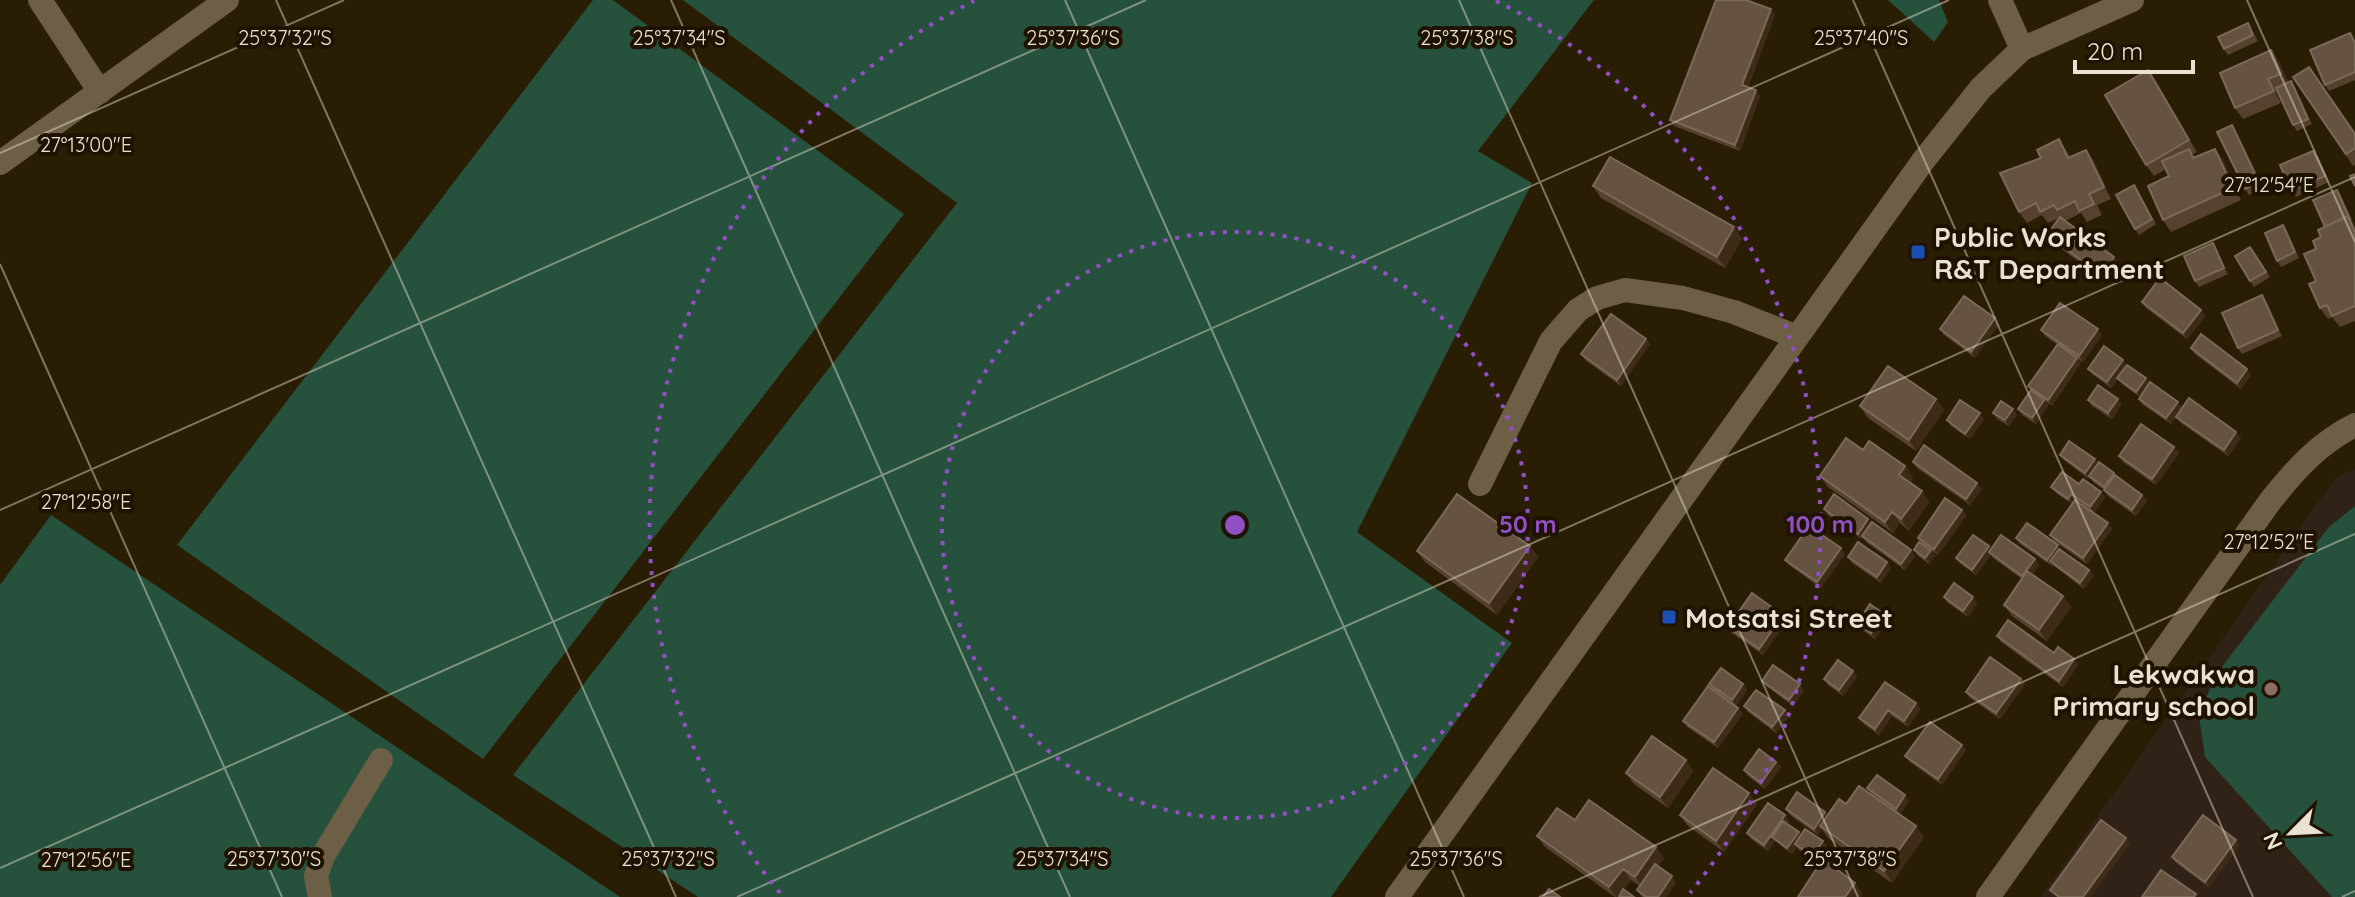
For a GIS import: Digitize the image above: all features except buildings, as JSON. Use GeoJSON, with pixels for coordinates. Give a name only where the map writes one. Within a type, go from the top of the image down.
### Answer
{"type":"FeatureCollection","features":[{"type":"Feature","properties":{"kind":"street"},"geometry":{"type":"LineString","coordinates":[[40,0],[100,92]]}},
{"type":"Feature","properties":{"kind":"street"},"geometry":{"type":"LineString","coordinates":[[0,163],[227,0]]}},
{"type":"Feature","properties":{"kind":"street"},"geometry":{"type":"LineString","coordinates":[[2000,0],[2022,49]]}},
{"type":"Feature","properties":{"kind":"street"},"geometry":{"type":"LineString","coordinates":[[1397,897],[1923,161],[1981,88],[2022,49],[2132,0]]}},
{"type":"Feature","properties":{"kind":"street"},"geometry":{"type":"LineString","coordinates":[[1480,484],[1551,341],[1578,310],[1597,298],[1625,290],[1683,298],[1734,312],[1797,337]]}},
{"type":"Feature","properties":{"kind":"street"},"geometry":{"type":"LineString","coordinates":[[1988,897],[2271,500],[2301,464],[2325,442],[2355,425]]}},
{"type":"Feature","properties":{"kind":"street"},"geometry":{"type":"LineString","coordinates":[[320,897],[316,876],[323,856],[381,760]]}},
{"type":"Feature","properties":{"kind":"shaded area","name":"Lekwakwa Primary school"},"geometry":{"type":"Polygon","coordinates":[[[2355,469],[2355,897],[2041,897],[2336,477],[2355,469]]]}},
{"type":"Feature","properties":{"kind":"green space"},"geometry":{"type":"Polygon","coordinates":[[[593,0],[613,0],[904,214],[483,759],[177,545],[593,0]]]}},
{"type":"Feature","properties":{"kind":"green space"},"geometry":{"type":"Polygon","coordinates":[[[683,0],[1594,0],[1478,151],[1532,183],[1357,532],[1512,643],[1331,897],[698,897],[513,775],[957,203],[683,0]]]}},
{"type":"Feature","properties":{"kind":"green space"},"geometry":{"type":"Polygon","coordinates":[[[1888,0],[1939,0],[1948,22],[1934,42],[1888,0]]]}},
{"type":"Feature","properties":{"kind":"green space"},"geometry":{"type":"Polygon","coordinates":[[[2355,506],[2355,897],[2332,897],[2205,757],[2199,716],[2215,676],[2329,527],[2355,506]]]}},
{"type":"Feature","properties":{"kind":"green space"},"geometry":{"type":"Polygon","coordinates":[[[51,515],[620,897],[0,897],[0,585],[51,515]]]}},
{"type":"Feature","properties":{"kind":"place","name":"Public Works R&T Department"},"geometry":{"type":"Point","coordinates":[1918,252]}},
{"type":"Feature","properties":{"kind":"place","name":"Motsatsi Street"},"geometry":{"type":"Point","coordinates":[1669,617]}},
{"type":"Feature","properties":{"kind":"place","name":"Lekwakwa Primary school"},"geometry":{"type":"Point","coordinates":[2271,689]}}]}
